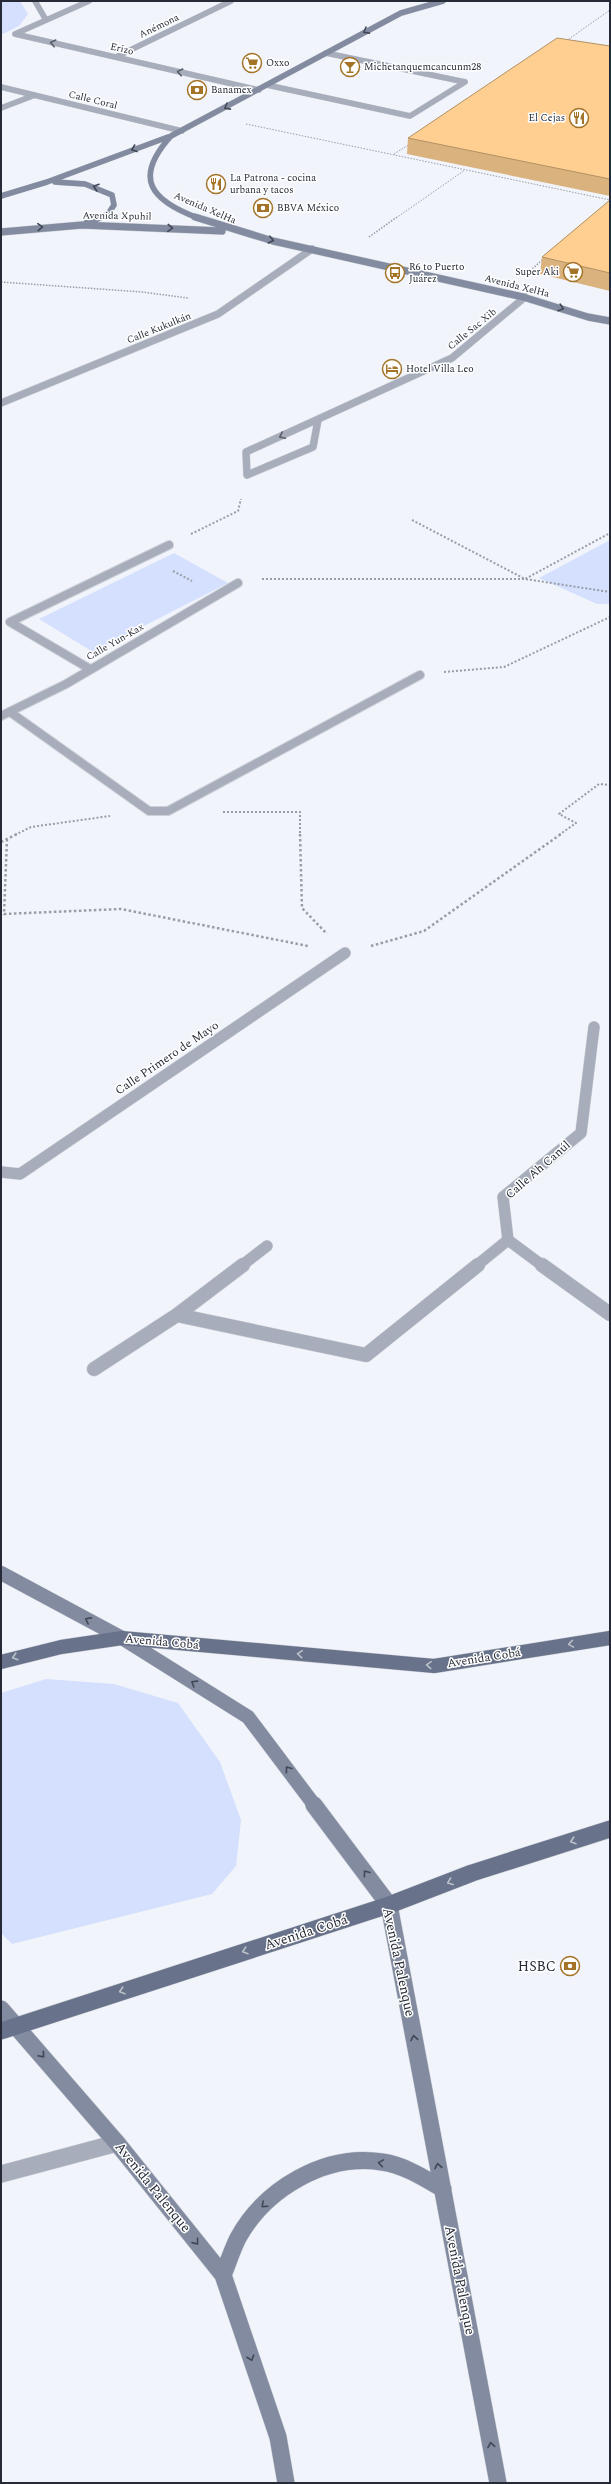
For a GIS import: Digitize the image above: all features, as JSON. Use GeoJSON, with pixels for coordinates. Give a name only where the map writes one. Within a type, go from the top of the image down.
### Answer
{"type":"FeatureCollection","features":[{"type":"Feature","properties":{"kind":"main road","name":"Avenida Cobá"},"geometry":{"type":"LineString","coordinates":[[1,1662],[36,1651],[79,1643],[122,1638],[434,1666],[610,1638]]}},
{"type":"Feature","properties":{"kind":"main road","name":"Avenida Cobá"},"geometry":{"type":"LineString","coordinates":[[9,2028],[389,1905],[472,1873],[610,1829]]}},
{"type":"Feature","properties":{"kind":"street"},"geometry":{"type":"LineString","coordinates":[[35,1],[46,20]]}},
{"type":"Feature","properties":{"kind":"street","name":"Erizo"},"geometry":{"type":"LineString","coordinates":[[89,1],[15,34],[259,90]]}},
{"type":"Feature","properties":{"kind":"street","name":"Anémona"},"geometry":{"type":"LineString","coordinates":[[116,57],[231,1]]}},
{"type":"Feature","properties":{"kind":"street","name":"Avenida XelHa"},"geometry":{"type":"LineString","coordinates":[[443,1],[402,10],[259,90],[171,136],[156,152],[150,168],[150,182],[154,191],[171,206],[233,232],[525,297],[608,322]]}},
{"type":"Feature","properties":{"kind":"street"},"geometry":{"type":"LineString","coordinates":[[267,85],[410,116],[465,82],[326,53]]}},
{"type":"Feature","properties":{"kind":"street","name":"Calle Coral"},"geometry":{"type":"LineString","coordinates":[[1,87],[182,131]]}},
{"type":"Feature","properties":{"kind":"street"},"geometry":{"type":"LineString","coordinates":[[1,108],[35,95]]}},
{"type":"Feature","properties":{"kind":"street"},"geometry":{"type":"LineString","coordinates":[[1,196],[47,182],[171,136]]}},
{"type":"Feature","properties":{"kind":"street"},"geometry":{"type":"LineString","coordinates":[[47,182],[87,184],[100,188],[112,195],[114,205],[108,214],[82,225]]}},
{"type":"Feature","properties":{"kind":"street","name":"Avenida Xpuhil"},"geometry":{"type":"LineString","coordinates":[[1,232],[82,225],[125,225],[233,232]]}},
{"type":"Feature","properties":{"kind":"street","name":"Calle Kukulkán"},"geometry":{"type":"LineString","coordinates":[[1,403],[218,314],[312,249]]}},
{"type":"Feature","properties":{"kind":"street","name":"Calle Sac Xib"},"geometry":{"type":"LineString","coordinates":[[247,475],[246,452],[452,358],[525,297]]}},
{"type":"Feature","properties":{"kind":"street"},"geometry":{"type":"LineString","coordinates":[[247,475],[313,447],[318,420]]}},
{"type":"Feature","properties":{"kind":"street"},"geometry":{"type":"LineString","coordinates":[[90,670],[10,622],[169,546]]}},
{"type":"Feature","properties":{"kind":"street","name":"Calle Yun-Kax"},"geometry":{"type":"LineString","coordinates":[[1,716],[90,670],[238,583]]}},
{"type":"Feature","properties":{"kind":"street"},"geometry":{"type":"LineString","coordinates":[[10,712],[148,811],[168,811],[420,675]]}},
{"type":"Feature","properties":{"kind":"street","name":"Calle Primero de Mayo"},"geometry":{"type":"LineString","coordinates":[[1,1172],[20,1174],[345,953]]}},
{"type":"Feature","properties":{"kind":"street","name":"Calle Ah Canúl"},"geometry":{"type":"LineString","coordinates":[[508,1240],[503,1198],[581,1134],[594,1027]]}},
{"type":"Feature","properties":{"kind":"street"},"geometry":{"type":"LineString","coordinates":[[178,1315],[366,1355],[508,1240],[610,1314]]}},
{"type":"Feature","properties":{"kind":"street"},"geometry":{"type":"LineString","coordinates":[[94,1369],[178,1315],[267,1246]]}},
{"type":"Feature","properties":{"kind":"street","name":"Avenida Palenque"},"geometry":{"type":"LineString","coordinates":[[1,1573],[122,1638],[248,1717],[389,1905],[498,2483]]}},
{"type":"Feature","properties":{"kind":"street","name":"Avenida Palenque"},"geometry":{"type":"LineString","coordinates":[[1,2009],[9,2028],[117,2143],[223,2275],[278,2437],[286,2483]]}},
{"type":"Feature","properties":{"kind":"street"},"geometry":{"type":"LineString","coordinates":[[1,2174],[117,2143]]}},
{"type":"Feature","properties":{"kind":"street"},"geometry":{"type":"LineString","coordinates":[[223,2275],[238,2238],[260,2208],[287,2185],[317,2168],[349,2162],[382,2162],[413,2172],[443,2189]]}},
{"type":"Feature","properties":{"kind":"path"},"geometry":{"type":"LineString","coordinates":[[561,44],[610,10]]}},
{"type":"Feature","properties":{"kind":"path"},"geometry":{"type":"LineString","coordinates":[[210,116],[610,200]]}},
{"type":"Feature","properties":{"kind":"path"},"geometry":{"type":"LineString","coordinates":[[457,168],[461,165]]}},
{"type":"Feature","properties":{"kind":"path"},"geometry":{"type":"LineString","coordinates":[[369,238],[465,169]]}},
{"type":"Feature","properties":{"kind":"path"},"geometry":{"type":"LineString","coordinates":[[543,186],[547,183]]}},
{"type":"Feature","properties":{"kind":"path"},"geometry":{"type":"LineString","coordinates":[[604,205],[610,200]]}},
{"type":"Feature","properties":{"kind":"path"},"geometry":{"type":"LineString","coordinates":[[524,277],[546,256]]}},
{"type":"Feature","properties":{"kind":"path"},"geometry":{"type":"LineString","coordinates":[[1,282],[34,287],[166,293],[230,306]]}},
{"type":"Feature","properties":{"kind":"path"},"geometry":{"type":"LineString","coordinates":[[169,546],[238,511],[247,475]]}},
{"type":"Feature","properties":{"kind":"path"},"geometry":{"type":"LineString","coordinates":[[412,520],[525,579]]}},
{"type":"Feature","properties":{"kind":"path"},"geometry":{"type":"LineString","coordinates":[[525,579],[610,533]]}},
{"type":"Feature","properties":{"kind":"path"},"geometry":{"type":"LineString","coordinates":[[146,556],[218,595]]}},
{"type":"Feature","properties":{"kind":"path"},"geometry":{"type":"LineString","coordinates":[[238,583],[250,579],[525,579],[610,592]]}},
{"type":"Feature","properties":{"kind":"path"},"geometry":{"type":"LineString","coordinates":[[420,675],[504,667],[610,617]]}},
{"type":"Feature","properties":{"kind":"path"},"geometry":{"type":"LineString","coordinates":[[7,839],[4,914],[121,909],[345,953],[424,931],[576,823],[559,814],[599,784],[610,785]]}},
{"type":"Feature","properties":{"kind":"path"},"geometry":{"type":"LineString","coordinates":[[1,842],[31,827],[148,811]]}},
{"type":"Feature","properties":{"kind":"path"},"geometry":{"type":"LineString","coordinates":[[215,812],[300,812],[302,908],[345,953]]}},
{"type":"Feature","properties":{"kind":"shaded area"},"geometry":{"type":"Polygon","coordinates":[[[1,1],[20,1],[28,14],[19,26],[3,34],[1,33],[1,1]]]}},
{"type":"Feature","properties":{"kind":"shaded area"},"geometry":{"type":"Polygon","coordinates":[[[610,540],[610,604],[597,604],[539,578],[610,540]]]}},
{"type":"Feature","properties":{"kind":"shaded area"},"geometry":{"type":"Polygon","coordinates":[[[174,553],[228,583],[93,652],[39,619],[174,553]]]}},
{"type":"Feature","properties":{"kind":"shaded area"},"geometry":{"type":"Polygon","coordinates":[[[46,1679],[114,1684],[178,1703],[220,1762],[241,1820],[236,1866],[212,1894],[12,1944],[1,1933],[1,1693],[46,1679]]]}},
{"type":"Feature","properties":{"kind":"building"},"geometry":{"type":"Polygon","coordinates":[[[557,38],[610,46],[610,179],[408,138],[557,38]]]}},
{"type":"Feature","properties":{"kind":"building"},"geometry":{"type":"Polygon","coordinates":[[[610,200],[610,273],[542,257],[610,200]]]}},
{"type":"Feature","properties":{"kind":"place","name":"Oxxo"},"geometry":{"type":"Point","coordinates":[252,63]}},
{"type":"Feature","properties":{"kind":"place","name":"Michetanquemcancunm28"},"geometry":{"type":"Point","coordinates":[350,67]}},
{"type":"Feature","properties":{"kind":"place","name":"Banamex"},"geometry":{"type":"Point","coordinates":[197,90]}},
{"type":"Feature","properties":{"kind":"place","name":"El Cejas"},"geometry":{"type":"Point","coordinates":[579,118]}},
{"type":"Feature","properties":{"kind":"place","name":"La Patrona - cocina urbana y tacos"},"geometry":{"type":"Point","coordinates":[216,184]}},
{"type":"Feature","properties":{"kind":"place","name":"BBVA México"},"geometry":{"type":"Point","coordinates":[263,208]}},
{"type":"Feature","properties":{"kind":"place","name":"Super Aki"},"geometry":{"type":"Point","coordinates":[573,272]}},
{"type":"Feature","properties":{"kind":"place","name":"R6 to Puerto Juárez"},"geometry":{"type":"Point","coordinates":[395,273]}},
{"type":"Feature","properties":{"kind":"place","name":"Hotel Villa Leo"},"geometry":{"type":"Point","coordinates":[392,369]}},
{"type":"Feature","properties":{"kind":"place","name":"HSBC"},"geometry":{"type":"Point","coordinates":[570,1966]}}]}
